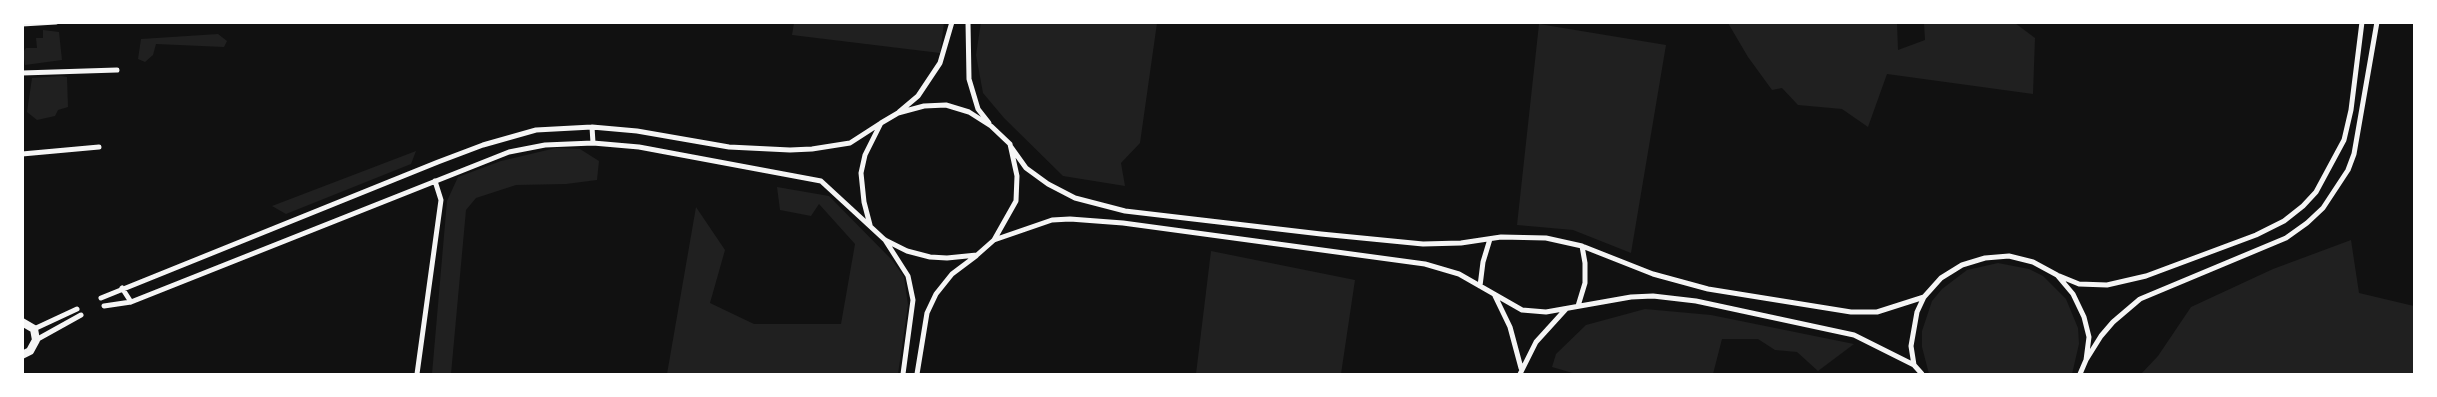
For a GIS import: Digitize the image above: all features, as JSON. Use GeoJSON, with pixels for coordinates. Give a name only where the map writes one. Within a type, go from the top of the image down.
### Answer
{"type":"FeatureCollection","features":[{"type":"Feature","properties":{"kind":"main road"},"geometry":{"type":"LineString","coordinates":[[22,322],[34,329],[36,340],[30,351],[22,355]]}},
{"type":"Feature","properties":{"kind":"street"},"geometry":{"type":"LineString","coordinates":[[22,24],[56,22]]}},
{"type":"Feature","properties":{"kind":"street"},"geometry":{"type":"LineString","coordinates":[[101,298],[484,145],[536,130],[592,127],[637,131],[729,147],[790,150],[812,149],[850,143],[898,113],[918,96],[940,63],[952,22]]}},
{"type":"Feature","properties":{"kind":"street"},"geometry":{"type":"LineString","coordinates":[[968,22],[969,79],[978,109],[991,126],[1010,144],[1026,168],[1048,184],[1075,198],[1125,211],[1208,222],[1423,244],[1462,243],[1532,236],[1582,246],[1662,277],[1708,289],[1784,303],[1851,312],[1878,312],[1924,297]]}},
{"type":"Feature","properties":{"kind":"street"},"geometry":{"type":"LineString","coordinates":[[1914,365],[1911,346],[1912,329],[1924,297],[1948,274],[1962,265],[1985,258],[2008,256],[2033,262],[2057,275],[2080,284],[2107,286],[2146,276],[2256,235],[2284,221],[2303,206],[2316,192],[2344,140],[2351,110],[2362,22]]}},
{"type":"Feature","properties":{"kind":"street"},"geometry":{"type":"LineString","coordinates":[[2080,374],[2086,360],[2101,336],[2113,322],[2140,299],[2286,238],[2307,223],[2323,208],[2348,170],[2354,154],[2377,22]]}},
{"type":"Feature","properties":{"kind":"street"},"geometry":{"type":"LineString","coordinates":[[22,73],[117,70]]}},
{"type":"Feature","properties":{"kind":"street"},"geometry":{"type":"LineString","coordinates":[[898,113],[924,106],[946,105],[969,112],[991,126]]}},
{"type":"Feature","properties":{"kind":"street"},"geometry":{"type":"LineString","coordinates":[[870,225],[864,202],[861,173],[865,154],[882,123]]}},
{"type":"Feature","properties":{"kind":"street"},"geometry":{"type":"LineString","coordinates":[[592,127],[593,143]]}},
{"type":"Feature","properties":{"kind":"street"},"geometry":{"type":"LineString","coordinates":[[104,306],[131,302],[508,152],[545,145],[593,143],[639,147],[822,182],[885,240],[908,276],[913,300],[902,374]]}},
{"type":"Feature","properties":{"kind":"street"},"geometry":{"type":"LineString","coordinates":[[917,374],[927,313],[936,294],[952,274],[994,240],[1016,201],[1017,176],[1010,144]]}},
{"type":"Feature","properties":{"kind":"street"},"geometry":{"type":"LineString","coordinates":[[22,154],[99,147]]}},
{"type":"Feature","properties":{"kind":"street"},"geometry":{"type":"LineString","coordinates":[[417,374],[440,200],[435,181]]}},
{"type":"Feature","properties":{"kind":"street"},"geometry":{"type":"LineString","coordinates":[[994,240],[1052,220],[1070,219],[1123,224],[1425,264],[1459,274],[1522,310],[1546,312],[1610,299],[1653,296],[1696,301],[1854,335],[1914,365],[1922,374]]}},
{"type":"Feature","properties":{"kind":"street"},"geometry":{"type":"LineString","coordinates":[[1208,222],[1208,235]]}},
{"type":"Feature","properties":{"kind":"street"},"geometry":{"type":"LineString","coordinates":[[1480,286],[1483,262],[1490,239]]}},
{"type":"Feature","properties":{"kind":"street"},"geometry":{"type":"LineString","coordinates":[[885,240],[907,251],[930,257],[947,258],[977,255]]}},
{"type":"Feature","properties":{"kind":"street"},"geometry":{"type":"LineString","coordinates":[[1578,306],[1585,283],[1585,263],[1582,246]]}},
{"type":"Feature","properties":{"kind":"street"},"geometry":{"type":"LineString","coordinates":[[2057,275],[2073,294],[2084,317],[2089,337],[2086,360]]}},
{"type":"Feature","properties":{"kind":"street"},"geometry":{"type":"LineString","coordinates":[[122,288],[131,302]]}},
{"type":"Feature","properties":{"kind":"street"},"geometry":{"type":"LineString","coordinates":[[1495,296],[1510,327],[1521,372]]}},
{"type":"Feature","properties":{"kind":"street"},"geometry":{"type":"LineString","coordinates":[[34,329],[77,308]]}},
{"type":"Feature","properties":{"kind":"street"},"geometry":{"type":"LineString","coordinates":[[1521,372],[1536,342],[1566,309]]}},
{"type":"Feature","properties":{"kind":"street"},"geometry":{"type":"LineString","coordinates":[[36,340],[81,315]]}},
{"type":"Feature","properties":{"kind":"shaded area"},"geometry":{"type":"Polygon","coordinates":[[[794,22],[944,23],[940,53],[792,35],[794,22]]]}},
{"type":"Feature","properties":{"kind":"shaded area"},"geometry":{"type":"Polygon","coordinates":[[[981,22],[1157,23],[1140,143],[1121,163],[1125,186],[1063,176],[1004,118],[983,93],[976,55],[981,22]]]}},
{"type":"Feature","properties":{"kind":"shaded area"},"geometry":{"type":"Polygon","coordinates":[[[1728,23],[1897,23],[1898,50],[1925,40],[1924,23],[2015,23],[2035,38],[2033,94],[1887,74],[1868,127],[1842,109],[1798,105],[1782,88],[1772,90],[1748,57],[1728,23]]]}},
{"type":"Feature","properties":{"kind":"shaded area"},"geometry":{"type":"Polygon","coordinates":[[[1539,24],[1666,45],[1631,253],[1573,230],[1517,225],[1539,24]]]}},
{"type":"Feature","properties":{"kind":"shaded area"},"geometry":{"type":"Polygon","coordinates":[[[43,30],[59,32],[62,60],[25,65],[23,52],[26,48],[37,48],[36,38],[43,38],[43,30]]]}},
{"type":"Feature","properties":{"kind":"shaded area"},"geometry":{"type":"Polygon","coordinates":[[[218,34],[227,41],[224,47],[156,44],[153,55],[145,62],[138,59],[141,39],[218,34]]]}},
{"type":"Feature","properties":{"kind":"shaded area"},"geometry":{"type":"Polygon","coordinates":[[[67,77],[68,107],[58,110],[55,116],[37,120],[27,112],[32,78],[67,77]]]}},
{"type":"Feature","properties":{"kind":"shaded area"},"geometry":{"type":"Polygon","coordinates":[[[556,148],[580,149],[599,161],[597,180],[566,184],[516,185],[476,198],[466,210],[451,374],[432,374],[447,201],[458,177],[501,161],[556,148]]]}},
{"type":"Feature","properties":{"kind":"shaded area"},"geometry":{"type":"Polygon","coordinates":[[[416,151],[411,164],[286,214],[272,206],[416,151]]]}},
{"type":"Feature","properties":{"kind":"shaded area"},"geometry":{"type":"Polygon","coordinates":[[[777,187],[829,196],[892,260],[904,277],[908,305],[898,374],[667,374],[696,207],[725,250],[710,303],[754,324],[841,324],[855,244],[819,204],[811,216],[780,210],[777,187]]]}},
{"type":"Feature","properties":{"kind":"shaded area"},"geometry":{"type":"Polygon","coordinates":[[[2351,240],[2359,293],[2414,306],[2414,374],[2141,374],[2158,356],[2191,307],[2273,269],[2351,240]]]}},
{"type":"Feature","properties":{"kind":"shaded area"},"geometry":{"type":"Polygon","coordinates":[[[1211,251],[1355,280],[1341,374],[1196,374],[1211,251]]]}},
{"type":"Feature","properties":{"kind":"shaded area"},"geometry":{"type":"Polygon","coordinates":[[[1998,263],[2029,269],[2043,276],[2066,299],[2078,328],[2079,344],[2072,374],[1929,374],[1922,347],[1922,331],[1932,301],[1942,289],[1967,270],[1998,263]]]}},
{"type":"Feature","properties":{"kind":"shaded area"},"geometry":{"type":"Polygon","coordinates":[[[1645,309],[1711,315],[1854,344],[1818,371],[1797,352],[1775,350],[1758,339],[1722,339],[1713,374],[1576,374],[1552,367],[1556,354],[1586,325],[1645,309]]]}}]}
